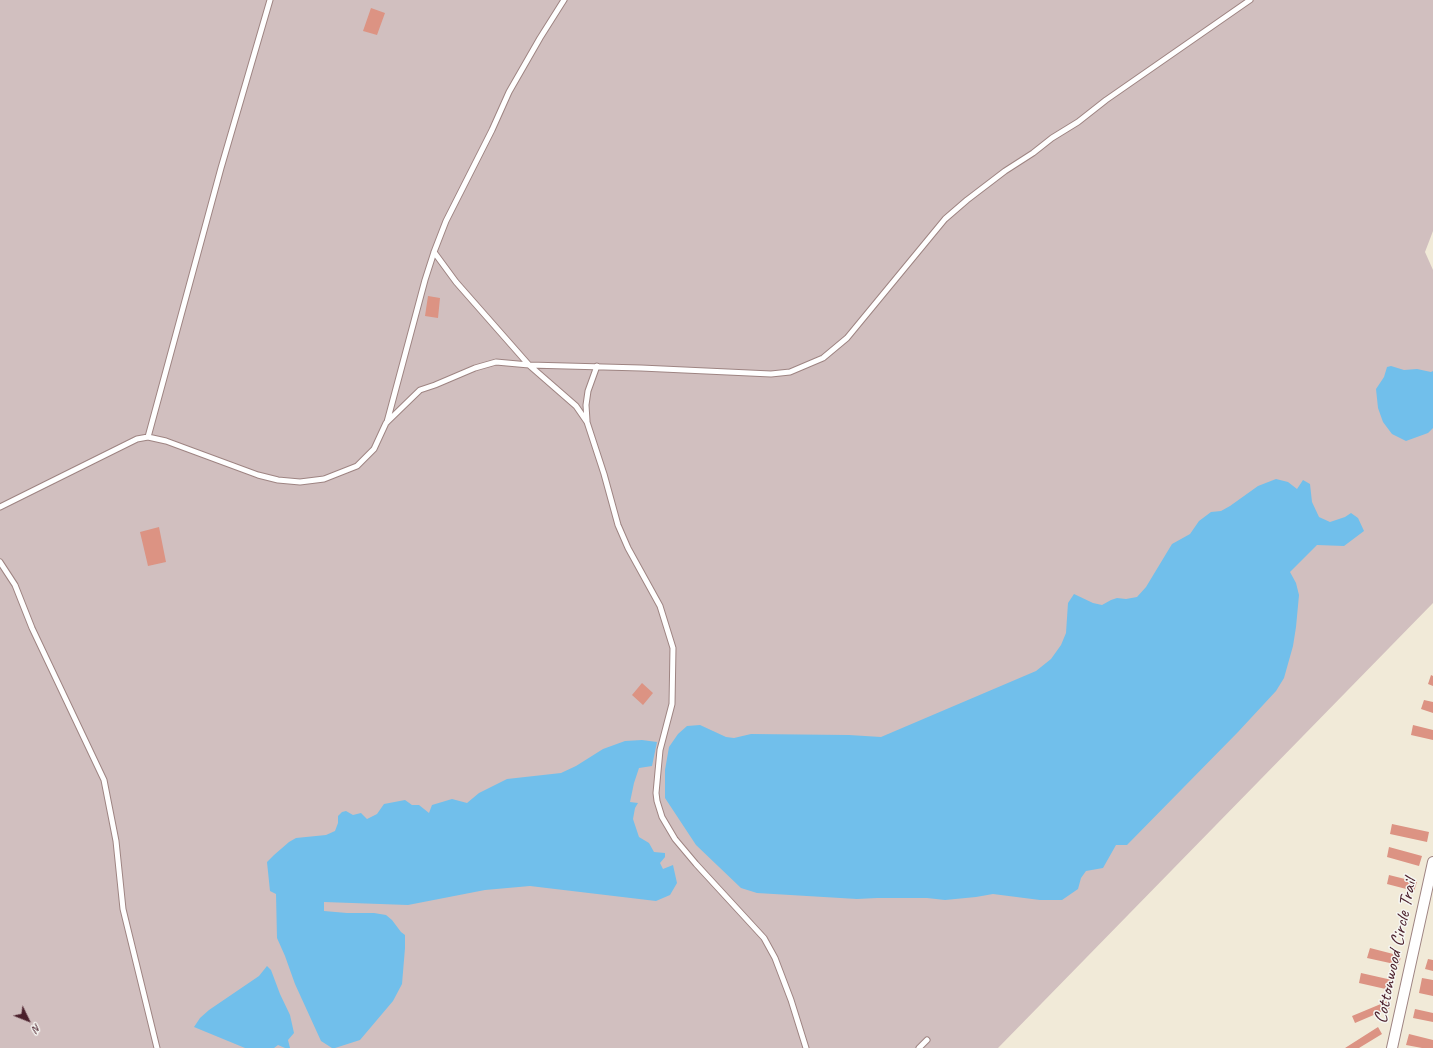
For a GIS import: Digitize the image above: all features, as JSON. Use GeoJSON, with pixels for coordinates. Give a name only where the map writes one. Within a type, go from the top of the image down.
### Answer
{"type":"FeatureCollection","features":[{"type":"Feature","properties":{"kind":"street","name":"Cottonwood Circle Trail"},"geometry":{"type":"LineString","coordinates":[[1392,1048],[1433,862]]}},
{"type":"Feature","properties":{"kind":"lane"},"geometry":{"type":"LineString","coordinates":[[148,437],[270,0]]}},
{"type":"Feature","properties":{"kind":"lane"},"geometry":{"type":"LineString","coordinates":[[0,507],[137,440],[148,437],[166,441],[258,475],[278,480],[300,482],[324,479],[357,466],[374,449],[386,423],[434,252],[446,222],[492,130],[508,92],[564,0]]}},
{"type":"Feature","properties":{"kind":"lane"},"geometry":{"type":"LineString","coordinates":[[386,423],[420,390],[464,372],[496,362],[529,365],[597,366],[771,374],[790,372],[823,358],[847,338],[945,219],[967,200],[1005,171],[1033,153],[1052,138],[1078,122],[1106,100],[1250,0]]}},
{"type":"Feature","properties":{"kind":"lane"},"geometry":{"type":"LineString","coordinates":[[434,252],[456,282],[529,365],[576,406],[587,422]]}},
{"type":"Feature","properties":{"kind":"lane"},"geometry":{"type":"LineString","coordinates":[[597,366],[588,391],[586,404],[587,422],[604,474],[618,525],[628,548],[660,606],[673,648],[672,698],[660,750],[656,793],[657,801],[662,817],[675,839],[764,938],[775,958],[791,1000],[806,1048]]}},
{"type":"Feature","properties":{"kind":"lane"},"geometry":{"type":"LineString","coordinates":[[0,562],[15,584],[32,628],[104,780],[116,841],[123,910],[157,1048]]}},
{"type":"Feature","properties":{"kind":"lane"},"geometry":{"type":"LineString","coordinates":[[919,1048],[927,1040]]}},
{"type":"Feature","properties":{"kind":"shaded area"},"geometry":{"type":"Polygon","coordinates":[[[0,0],[1433,0],[1433,231],[1425,252],[1433,270],[1433,603],[998,1048],[0,1048],[0,0]]]}},
{"type":"Feature","properties":{"kind":"water"},"geometry":{"type":"Polygon","coordinates":[[[1391,366],[1404,370],[1417,369],[1431,372],[1433,371],[1433,428],[1428,433],[1406,441],[1392,434],[1383,422],[1378,408],[1376,389],[1384,377],[1387,367],[1391,366]]]}},
{"type":"Feature","properties":{"kind":"water"},"geometry":{"type":"Polygon","coordinates":[[[1276,479],[1288,482],[1297,489],[1303,480],[1310,484],[1312,502],[1319,517],[1330,522],[1345,517],[1351,513],[1358,518],[1364,531],[1344,546],[1317,545],[1290,572],[1296,583],[1299,595],[1296,627],[1293,646],[1284,678],[1276,691],[1127,845],[1116,845],[1103,868],[1086,871],[1081,878],[1078,889],[1062,900],[1040,900],[993,894],[945,900],[927,898],[857,899],[757,893],[741,888],[696,845],[665,798],[665,770],[669,747],[678,734],[687,726],[700,725],[726,737],[734,738],[751,734],[849,735],[881,737],[1036,671],[1051,659],[1061,645],[1066,633],[1068,603],[1074,594],[1093,603],[1102,605],[1117,598],[1126,599],[1137,597],[1146,587],[1172,544],[1190,534],[1199,521],[1211,512],[1221,511],[1230,506],[1258,486],[1276,479]]]}},
{"type":"Feature","properties":{"kind":"water"},"geometry":{"type":"Polygon","coordinates":[[[642,740],[657,742],[652,766],[639,768],[634,783],[630,802],[638,803],[635,808],[633,819],[639,837],[649,843],[654,852],[665,853],[665,857],[660,863],[663,869],[673,865],[677,883],[670,895],[656,901],[530,886],[485,890],[408,905],[324,902],[324,911],[374,913],[386,915],[405,935],[405,948],[402,984],[393,1001],[360,1040],[335,1048],[332,1048],[321,1041],[295,984],[277,938],[276,894],[270,891],[267,862],[274,855],[296,838],[326,835],[335,831],[338,823],[338,816],[342,812],[346,811],[353,815],[361,813],[367,819],[377,814],[384,804],[405,800],[412,805],[419,805],[429,813],[432,805],[452,799],[467,803],[479,793],[507,779],[561,773],[576,766],[603,749],[625,741],[642,740]]]}},
{"type":"Feature","properties":{"kind":"water"},"geometry":{"type":"Polygon","coordinates":[[[267,966],[271,970],[290,1015],[294,1033],[288,1040],[290,1048],[285,1048],[278,1045],[274,1048],[245,1048],[194,1027],[200,1018],[209,1010],[259,976],[267,966]]]}},
{"type":"Feature","properties":{"kind":"building"},"geometry":{"type":"Polygon","coordinates":[[[371,8],[385,13],[377,35],[363,31],[371,8]]]}},
{"type":"Feature","properties":{"kind":"building"},"geometry":{"type":"Polygon","coordinates":[[[428,296],[440,298],[438,318],[425,316],[428,296]]]}},
{"type":"Feature","properties":{"kind":"building"},"geometry":{"type":"Polygon","coordinates":[[[159,527],[166,562],[148,566],[140,532],[159,527]]]}},
{"type":"Feature","properties":{"kind":"building"},"geometry":{"type":"Polygon","coordinates":[[[1431,675],[1433,676],[1433,686],[1428,684],[1431,675]]]}},
{"type":"Feature","properties":{"kind":"building"},"geometry":{"type":"Polygon","coordinates":[[[642,683],[653,693],[643,705],[632,695],[642,683]]]}},
{"type":"Feature","properties":{"kind":"building"},"geometry":{"type":"Polygon","coordinates":[[[1424,700],[1433,702],[1433,713],[1421,709],[1424,700]]]}},
{"type":"Feature","properties":{"kind":"building"},"geometry":{"type":"Polygon","coordinates":[[[1413,725],[1433,730],[1433,740],[1411,735],[1413,725]]]}},
{"type":"Feature","properties":{"kind":"building"},"geometry":{"type":"Polygon","coordinates":[[[1392,824],[1429,832],[1427,842],[1390,834],[1392,824]]]}},
{"type":"Feature","properties":{"kind":"building"},"geometry":{"type":"Polygon","coordinates":[[[1389,847],[1422,856],[1419,866],[1387,857],[1389,847]]]}},
{"type":"Feature","properties":{"kind":"building"},"geometry":{"type":"Polygon","coordinates":[[[1389,875],[1417,882],[1414,891],[1387,884],[1389,875]]]}},
{"type":"Feature","properties":{"kind":"building"},"geometry":{"type":"Polygon","coordinates":[[[1370,948],[1401,956],[1399,965],[1367,958],[1370,948]]]}},
{"type":"Feature","properties":{"kind":"building"},"geometry":{"type":"Polygon","coordinates":[[[1428,959],[1433,960],[1433,971],[1425,969],[1428,959]]]}},
{"type":"Feature","properties":{"kind":"building"},"geometry":{"type":"Polygon","coordinates":[[[1361,973],[1392,980],[1390,990],[1359,983],[1361,973]]]}},
{"type":"Feature","properties":{"kind":"building"},"geometry":{"type":"Polygon","coordinates":[[[1422,978],[1433,980],[1433,996],[1419,993],[1422,978]]]}},
{"type":"Feature","properties":{"kind":"building"},"geometry":{"type":"Polygon","coordinates":[[[1388,1001],[1390,1008],[1355,1023],[1352,1016],[1388,1001]]]}},
{"type":"Feature","properties":{"kind":"building"},"geometry":{"type":"Polygon","coordinates":[[[1415,1009],[1433,1013],[1433,1022],[1413,1018],[1415,1009]]]}},
{"type":"Feature","properties":{"kind":"building"},"geometry":{"type":"Polygon","coordinates":[[[1378,1027],[1382,1034],[1359,1048],[1345,1048],[1378,1027]]]}},
{"type":"Feature","properties":{"kind":"building"},"geometry":{"type":"Polygon","coordinates":[[[1409,1034],[1433,1040],[1433,1048],[1422,1048],[1406,1045],[1409,1034]]]}}]}
